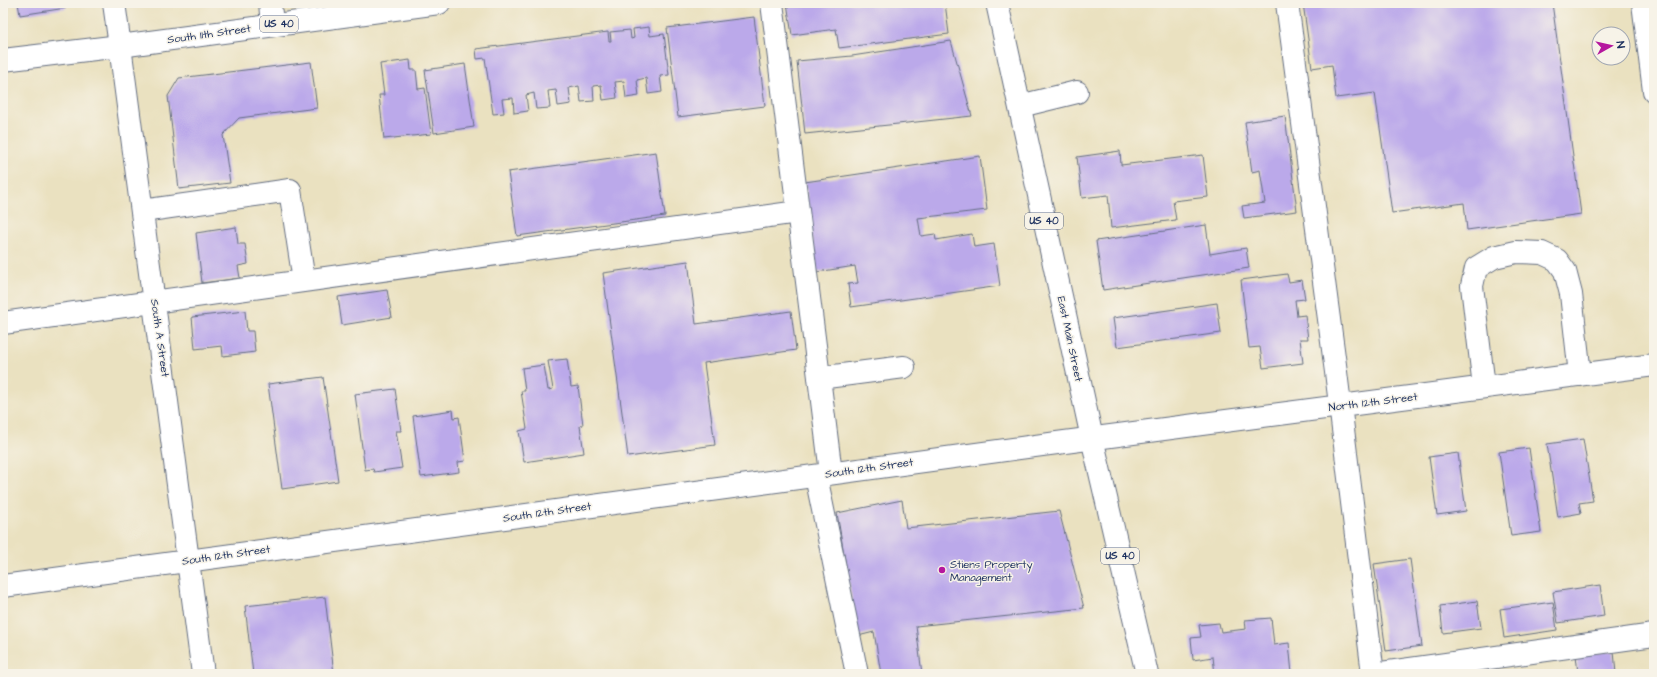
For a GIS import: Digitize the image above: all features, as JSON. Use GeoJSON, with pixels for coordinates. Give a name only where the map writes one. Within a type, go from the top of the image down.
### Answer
{"type":"FeatureCollection","features":[{"type":"Feature","properties":{"kind":"street","name":"South A Street"},"geometry":{"type":"LineString","coordinates":[[114,3],[204,674]]}},
{"type":"Feature","properties":{"kind":"street"},"geometry":{"type":"LineString","coordinates":[[270,3],[272,25]]}},
{"type":"Feature","properties":{"kind":"street","name":"South 11th Street"},"geometry":{"type":"LineString","coordinates":[[3,60],[120,46],[272,25],[389,6],[439,3]]}},
{"type":"Feature","properties":{"kind":"street"},"geometry":{"type":"LineString","coordinates":[[772,3],[819,378],[824,474],[857,674]]}},
{"type":"Feature","properties":{"kind":"street","name":"East Main Street"},"geometry":{"type":"LineString","coordinates":[[997,3],[1092,438],[1147,674]]}},
{"type":"Feature","properties":{"kind":"street"},"geometry":{"type":"LineString","coordinates":[[1287,3],[1340,406],[1373,674],[1654,635]]}},
{"type":"Feature","properties":{"kind":"street"},"geometry":{"type":"LineString","coordinates":[[1643,3],[1654,91]]}},
{"type":"Feature","properties":{"kind":"street"},"geometry":{"type":"LineString","coordinates":[[1020,106],[1078,92]]}},
{"type":"Feature","properties":{"kind":"street"},"geometry":{"type":"LineString","coordinates":[[142,211],[290,190],[304,281]]}},
{"type":"Feature","properties":{"kind":"street"},"geometry":{"type":"LineString","coordinates":[[3,323],[798,212]]}},
{"type":"Feature","properties":{"kind":"street"},"geometry":{"type":"LineString","coordinates":[[1484,387],[1472,286],[1476,268],[1494,257],[1516,252],[1542,253],[1557,260],[1565,271],[1571,294],[1580,374]]}},
{"type":"Feature","properties":{"kind":"street","name":"North 12th Street"},"geometry":{"type":"LineString","coordinates":[[1092,438],[1654,365]]}},
{"type":"Feature","properties":{"kind":"street"},"geometry":{"type":"LineString","coordinates":[[819,378],[904,367]]}},
{"type":"Feature","properties":{"kind":"street","name":"South 12th Street"},"geometry":{"type":"LineString","coordinates":[[3,586],[1092,438]]}},
{"type":"Feature","properties":{"kind":"building"},"geometry":{"type":"Polygon","coordinates":[[[18,3],[66,3],[66,8],[20,15],[18,3]]]}},
{"type":"Feature","properties":{"kind":"building"},"geometry":{"type":"Polygon","coordinates":[[[787,3],[945,3],[949,34],[839,48],[836,29],[792,35],[787,3]]]}},
{"type":"Feature","properties":{"kind":"building"},"geometry":{"type":"Polygon","coordinates":[[[1303,3],[1552,3],[1581,214],[1467,230],[1464,203],[1392,213],[1375,93],[1336,98],[1332,65],[1312,68],[1303,3]]]}},
{"type":"Feature","properties":{"kind":"building"},"geometry":{"type":"Polygon","coordinates":[[[754,17],[765,106],[678,117],[667,28],[754,17]]]}},
{"type":"Feature","properties":{"kind":"building"},"geometry":{"type":"Polygon","coordinates":[[[649,27],[650,36],[664,34],[669,75],[660,76],[662,92],[648,94],[646,78],[637,80],[639,96],[626,98],[624,81],[615,82],[617,98],[603,100],[601,85],[593,86],[594,101],[581,102],[579,86],[569,88],[571,104],[558,106],[556,90],[548,91],[550,108],[536,109],[534,93],[526,95],[528,111],[514,113],[513,98],[502,99],[504,113],[493,114],[485,58],[477,59],[476,49],[608,32],[609,41],[611,41],[610,32],[630,30],[631,39],[634,38],[633,29],[649,27]]]}},
{"type":"Feature","properties":{"kind":"building"},"geometry":{"type":"Polygon","coordinates":[[[951,41],[972,116],[805,134],[797,61],[852,56],[951,41]]]}},
{"type":"Feature","properties":{"kind":"building"},"geometry":{"type":"Polygon","coordinates":[[[410,60],[411,70],[416,70],[418,89],[425,88],[431,134],[384,139],[379,95],[384,95],[380,64],[410,60]]]}},
{"type":"Feature","properties":{"kind":"building"},"geometry":{"type":"Polygon","coordinates":[[[311,62],[317,108],[239,118],[223,135],[230,183],[179,189],[168,96],[179,78],[311,62]]]}},
{"type":"Feature","properties":{"kind":"building"},"geometry":{"type":"Polygon","coordinates":[[[465,64],[474,127],[434,133],[425,70],[465,64]]]}},
{"type":"Feature","properties":{"kind":"building"},"geometry":{"type":"Polygon","coordinates":[[[1285,116],[1297,211],[1244,218],[1242,206],[1265,203],[1260,170],[1252,172],[1245,122],[1285,116]]]}},
{"type":"Feature","properties":{"kind":"building"},"geometry":{"type":"Polygon","coordinates":[[[1120,151],[1121,165],[1203,155],[1208,197],[1173,201],[1176,220],[1111,228],[1108,195],[1082,198],[1077,157],[1120,151]]]}},
{"type":"Feature","properties":{"kind":"building"},"geometry":{"type":"Polygon","coordinates":[[[656,152],[665,216],[517,236],[508,172],[656,152]]]}},
{"type":"Feature","properties":{"kind":"building"},"geometry":{"type":"Polygon","coordinates":[[[980,156],[987,210],[918,218],[921,236],[935,234],[936,240],[972,234],[974,247],[994,244],[1000,286],[851,307],[848,284],[858,283],[855,266],[817,272],[805,182],[980,156]]]}},
{"type":"Feature","properties":{"kind":"building"},"geometry":{"type":"Polygon","coordinates":[[[1206,225],[1210,254],[1246,248],[1249,268],[1103,290],[1096,241],[1206,225]]]}},
{"type":"Feature","properties":{"kind":"building"},"geometry":{"type":"Polygon","coordinates":[[[236,227],[238,244],[245,244],[248,264],[238,266],[240,278],[202,283],[196,233],[236,227]]]}},
{"type":"Feature","properties":{"kind":"building"},"geometry":{"type":"Polygon","coordinates":[[[688,261],[696,324],[791,311],[796,350],[704,363],[715,445],[628,457],[603,273],[688,261]]]}},
{"type":"Feature","properties":{"kind":"building"},"geometry":{"type":"Polygon","coordinates":[[[1287,274],[1289,282],[1302,280],[1305,299],[1295,300],[1297,316],[1305,315],[1308,339],[1300,339],[1303,363],[1263,368],[1260,347],[1249,348],[1241,280],[1287,274]]]}},
{"type":"Feature","properties":{"kind":"building"},"geometry":{"type":"Polygon","coordinates":[[[387,290],[392,317],[342,325],[338,297],[387,290]]]}},
{"type":"Feature","properties":{"kind":"building"},"geometry":{"type":"Polygon","coordinates":[[[1217,303],[1221,333],[1117,347],[1113,318],[1217,303]]]}},
{"type":"Feature","properties":{"kind":"building"},"geometry":{"type":"Polygon","coordinates":[[[245,311],[247,331],[253,331],[255,352],[223,356],[222,346],[195,349],[192,317],[245,311]]]}},
{"type":"Feature","properties":{"kind":"building"},"geometry":{"type":"Polygon","coordinates":[[[567,359],[571,387],[578,386],[583,425],[580,426],[584,453],[524,462],[519,431],[527,429],[521,391],[525,391],[522,368],[544,365],[548,390],[553,389],[548,361],[567,359]]]}},
{"type":"Feature","properties":{"kind":"building"},"geometry":{"type":"Polygon","coordinates":[[[323,377],[338,481],[282,489],[268,384],[323,377]]]}},
{"type":"Feature","properties":{"kind":"building"},"geometry":{"type":"Polygon","coordinates":[[[395,389],[401,431],[396,431],[402,468],[374,472],[373,469],[365,470],[355,394],[395,389]]]}},
{"type":"Feature","properties":{"kind":"building"},"geometry":{"type":"Polygon","coordinates":[[[453,410],[454,418],[459,417],[465,461],[458,462],[459,472],[421,477],[413,416],[453,410]]]}},
{"type":"Feature","properties":{"kind":"building"},"geometry":{"type":"Polygon","coordinates":[[[1583,439],[1593,501],[1579,503],[1581,513],[1558,517],[1547,444],[1583,439]]]}},
{"type":"Feature","properties":{"kind":"building"},"geometry":{"type":"Polygon","coordinates":[[[1529,448],[1541,532],[1511,536],[1499,452],[1529,448]]]}},
{"type":"Feature","properties":{"kind":"building"},"geometry":{"type":"Polygon","coordinates":[[[1458,453],[1466,511],[1437,515],[1429,457],[1458,453]]]}},
{"type":"Feature","properties":{"kind":"building"},"geometry":{"type":"Polygon","coordinates":[[[902,500],[906,528],[1059,511],[1084,608],[916,626],[922,674],[881,674],[874,632],[858,636],[837,513],[902,500]]]}},
{"type":"Feature","properties":{"kind":"building"},"geometry":{"type":"Polygon","coordinates":[[[1410,559],[1422,646],[1386,651],[1374,564],[1410,559]]]}},
{"type":"Feature","properties":{"kind":"building"},"geometry":{"type":"Polygon","coordinates":[[[1600,585],[1604,616],[1558,623],[1553,592],[1600,585]]]}},
{"type":"Feature","properties":{"kind":"building"},"geometry":{"type":"Polygon","coordinates":[[[325,597],[334,674],[253,674],[245,606],[325,597]]]}},
{"type":"Feature","properties":{"kind":"building"},"geometry":{"type":"Polygon","coordinates":[[[1477,601],[1481,628],[1443,633],[1440,606],[1477,601]]]}},
{"type":"Feature","properties":{"kind":"building"},"geometry":{"type":"Polygon","coordinates":[[[1553,602],[1557,630],[1504,638],[1500,609],[1553,602]]]}},
{"type":"Feature","properties":{"kind":"building"},"geometry":{"type":"Polygon","coordinates":[[[1271,618],[1274,645],[1289,643],[1292,674],[1215,674],[1213,657],[1193,660],[1191,638],[1201,637],[1199,625],[1219,623],[1221,632],[1246,629],[1245,620],[1271,618]]]}},
{"type":"Feature","properties":{"kind":"building"},"geometry":{"type":"Polygon","coordinates":[[[1614,651],[1616,674],[1578,674],[1576,655],[1614,651]]]}},
{"type":"Feature","properties":{"kind":"place","name":"Stiens Property Management"},"geometry":{"type":"Point","coordinates":[942,570]}}]}
